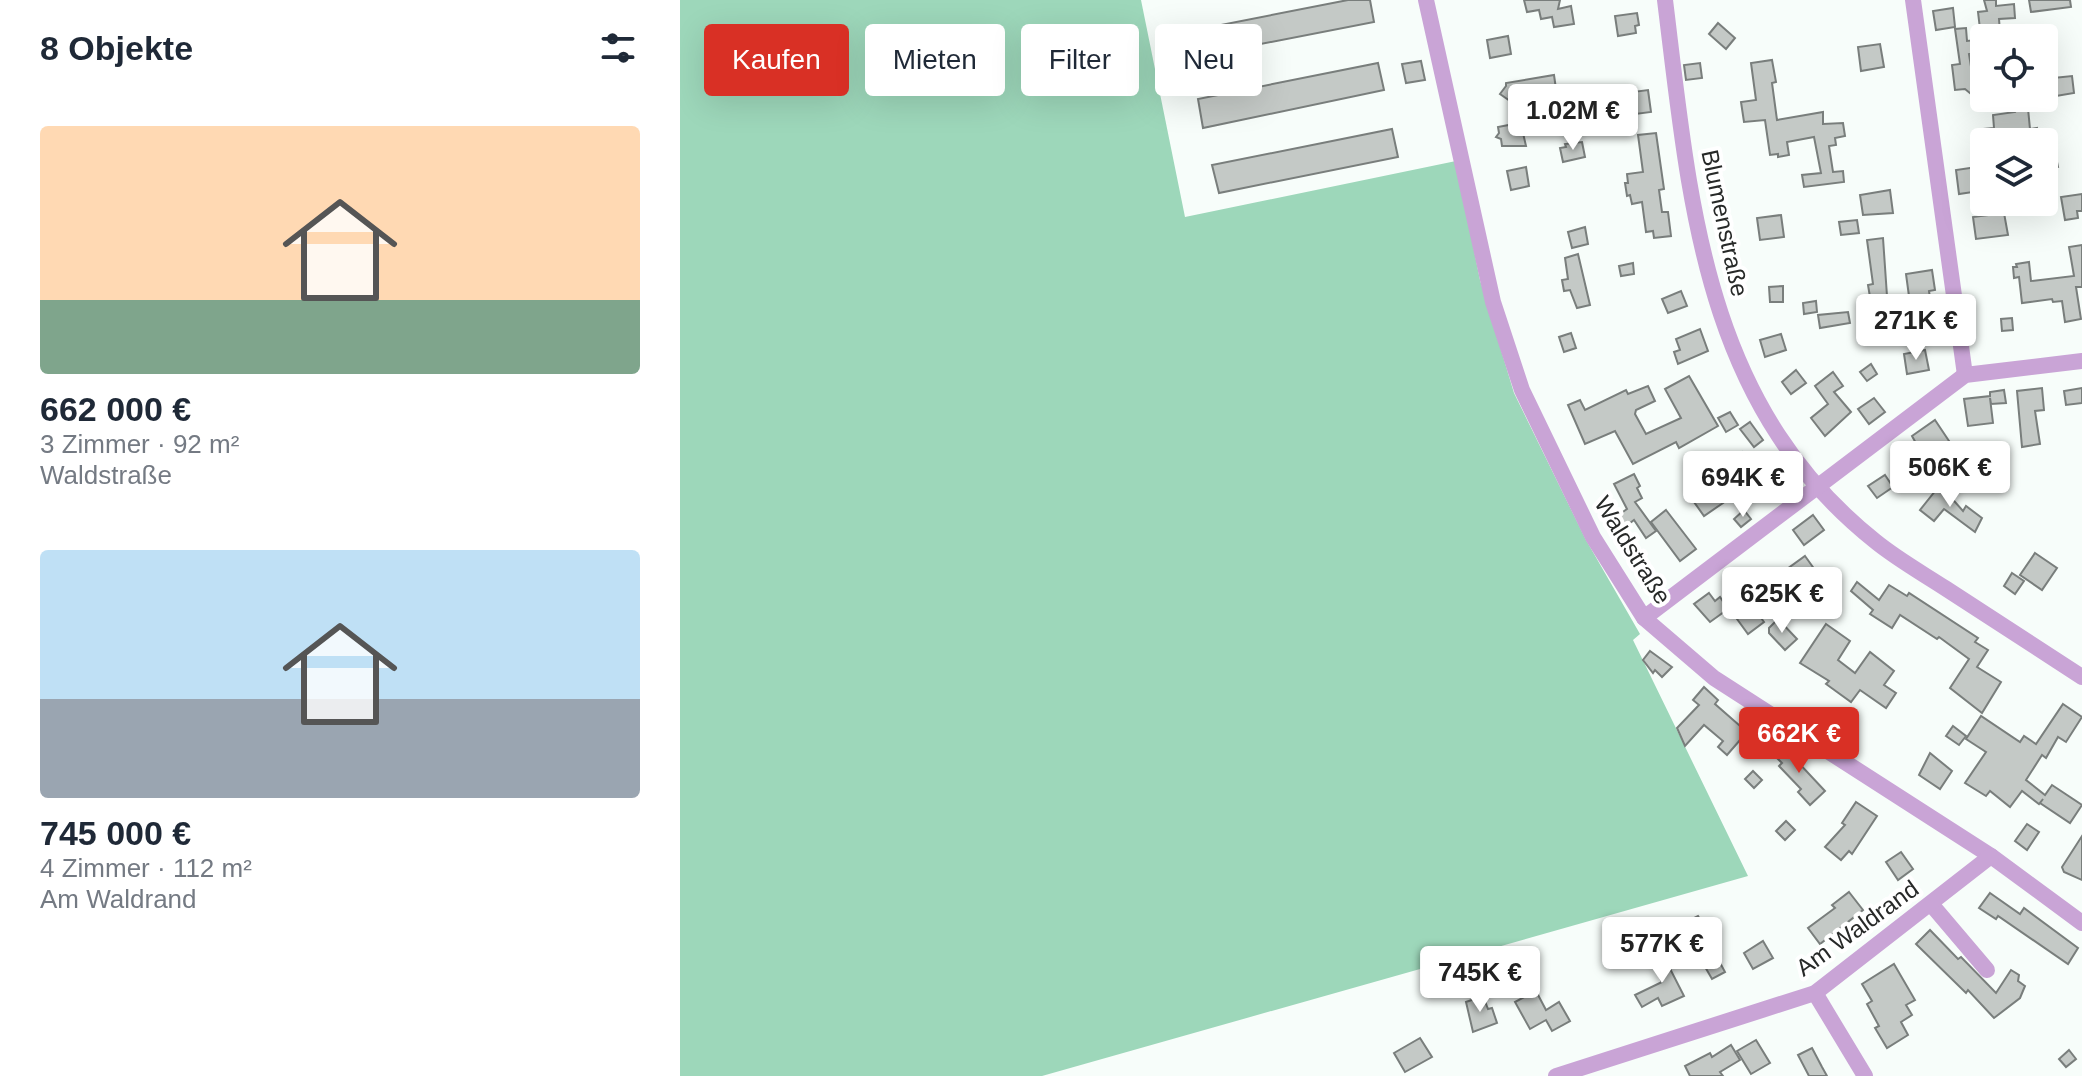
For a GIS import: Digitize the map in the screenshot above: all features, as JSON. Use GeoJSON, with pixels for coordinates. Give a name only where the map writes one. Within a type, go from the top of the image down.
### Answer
{"type":"FeatureCollection","features":[{"type":"Feature","properties":{"kind":"street","name":"Waldstraße"},"geometry":{"type":"LineString","coordinates":[[1426,0],[1493,302],[1522,390],[1593,537],[1644,618],[1714,678],[1991,856],[2082,923]]}},
{"type":"Feature","properties":{"kind":"street","name":"Blumenstraße"},"geometry":{"type":"LineString","coordinates":[[1665,0],[1699,239],[1711,288],[1735,357],[1785,447],[1816,486],[1875,541],[2082,677]]}},
{"type":"Feature","properties":{"kind":"street"},"geometry":{"type":"LineString","coordinates":[[1913,0],[1965,375]]}},
{"type":"Feature","properties":{"kind":"street"},"geometry":{"type":"LineString","coordinates":[[1644,618],[1965,375],[2082,361]]}},
{"type":"Feature","properties":{"kind":"street","name":"Am Waldrand"},"geometry":{"type":"LineString","coordinates":[[1556,1076],[1815,993],[1991,856]]}},
{"type":"Feature","properties":{"kind":"street"},"geometry":{"type":"LineString","coordinates":[[1931,904],[1987,970]]}},
{"type":"Feature","properties":{"kind":"street"},"geometry":{"type":"LineString","coordinates":[[1815,993],[1865,1076]]}},
{"type":"Feature","properties":{"kind":"green space"},"geometry":{"type":"Polygon","coordinates":[[[680,0],[1141,0],[1155,69],[1155,96],[1160,96],[1185,217],[1456,161],[1480,280],[1514,393],[1586,540],[1640,634],[1633,640],[1748,876],[1042,1076],[680,1076],[680,0]]]}},
{"type":"Feature","properties":{"kind":"building"},"geometry":{"type":"Polygon","coordinates":[[[1348,0],[1370,0],[1374,22],[1262,44],[1262,24],[1226,24],[1348,0]]]}},
{"type":"Feature","properties":{"kind":"building"},"geometry":{"type":"Polygon","coordinates":[[[1524,0],[1560,0],[1558,9],[1571,6],[1574,24],[1554,27],[1552,17],[1541,19],[1539,10],[1527,12],[1524,0]]]}},
{"type":"Feature","properties":{"kind":"building"},"geometry":{"type":"Polygon","coordinates":[[[1984,0],[1996,0],[1996,6],[2014,4],[2015,18],[1999,19],[1999,24],[1979,24],[1978,12],[1987,11],[1984,0]]]}},
{"type":"Feature","properties":{"kind":"building"},"geometry":{"type":"Polygon","coordinates":[[[2029,0],[2070,0],[2071,7],[2031,12],[2029,0]]]}},
{"type":"Feature","properties":{"kind":"building"},"geometry":{"type":"Polygon","coordinates":[[[1953,8],[1955,27],[1936,30],[1933,11],[1953,8]]]}},
{"type":"Feature","properties":{"kind":"building"},"geometry":{"type":"Polygon","coordinates":[[[1637,13],[1639,25],[1635,26],[1636,33],[1618,36],[1615,16],[1637,13]]]}},
{"type":"Feature","properties":{"kind":"building"},"geometry":{"type":"Polygon","coordinates":[[[1718,23],[1735,38],[1726,49],[1709,34],[1718,23]]]}},
{"type":"Feature","properties":{"kind":"building"},"geometry":{"type":"Polygon","coordinates":[[[1966,28],[1967,41],[1970,41],[1970,93],[1965,89],[1955,90],[1952,65],[1960,64],[1955,29],[1966,28]]]}},
{"type":"Feature","properties":{"kind":"building"},"geometry":{"type":"Polygon","coordinates":[[[1508,36],[1511,54],[1490,58],[1487,40],[1508,36]]]}},
{"type":"Feature","properties":{"kind":"building"},"geometry":{"type":"Polygon","coordinates":[[[1880,44],[1884,67],[1861,71],[1858,47],[1880,44]]]}},
{"type":"Feature","properties":{"kind":"building"},"geometry":{"type":"Polygon","coordinates":[[[1772,60],[1777,120],[1823,112],[1823,124],[1843,123],[1845,136],[1835,138],[1836,145],[1829,146],[1833,172],[1843,171],[1844,182],[1804,187],[1802,175],[1821,173],[1814,137],[1787,142],[1789,155],[1778,157],[1778,154],[1770,155],[1765,120],[1744,122],[1741,102],[1756,100],[1751,63],[1772,60]]]}},
{"type":"Feature","properties":{"kind":"building"},"geometry":{"type":"Polygon","coordinates":[[[1421,61],[1425,80],[1406,83],[1402,64],[1421,61]]]}},
{"type":"Feature","properties":{"kind":"building"},"geometry":{"type":"Polygon","coordinates":[[[1378,63],[1384,90],[1203,128],[1198,99],[1262,96],[1262,86],[1378,63]]]}},
{"type":"Feature","properties":{"kind":"building"},"geometry":{"type":"Polygon","coordinates":[[[1700,63],[1702,78],[1686,80],[1684,65],[1700,63]]]}},
{"type":"Feature","properties":{"kind":"building"},"geometry":{"type":"Polygon","coordinates":[[[1554,75],[1556,89],[1530,93],[1531,97],[1510,101],[1500,94],[1506,83],[1554,75]]]}},
{"type":"Feature","properties":{"kind":"building"},"geometry":{"type":"Polygon","coordinates":[[[2072,76],[2074,93],[2058,96],[2058,78],[2072,76]]]}},
{"type":"Feature","properties":{"kind":"building"},"geometry":{"type":"Polygon","coordinates":[[[1648,90],[1651,112],[1628,115],[1625,93],[1648,90]]]}},
{"type":"Feature","properties":{"kind":"building"},"geometry":{"type":"Polygon","coordinates":[[[2028,112],[2030,128],[1994,128],[1993,115],[2028,112]]]}},
{"type":"Feature","properties":{"kind":"building"},"geometry":{"type":"Polygon","coordinates":[[[1514,124],[1518,134],[1523,133],[1526,146],[1502,146],[1501,139],[1496,137],[1498,127],[1514,124]]]}},
{"type":"Feature","properties":{"kind":"building"},"geometry":{"type":"Polygon","coordinates":[[[1392,129],[1398,157],[1219,193],[1212,165],[1392,129]]]}},
{"type":"Feature","properties":{"kind":"building"},"geometry":{"type":"Polygon","coordinates":[[[1656,133],[1664,189],[1659,190],[1662,212],[1668,212],[1671,236],[1654,238],[1653,231],[1646,232],[1642,202],[1632,204],[1625,183],[1628,183],[1627,174],[1643,172],[1638,135],[1656,133]]]}},
{"type":"Feature","properties":{"kind":"building"},"geometry":{"type":"Polygon","coordinates":[[[1582,142],[1585,157],[1563,162],[1560,148],[1566,147],[1565,144],[1582,142]]]}},
{"type":"Feature","properties":{"kind":"building"},"geometry":{"type":"Polygon","coordinates":[[[1526,167],[1529,186],[1511,190],[1507,171],[1526,167]]]}},
{"type":"Feature","properties":{"kind":"building"},"geometry":{"type":"Polygon","coordinates":[[[1970,168],[1970,192],[1959,194],[1956,170],[1970,168]]]}},
{"type":"Feature","properties":{"kind":"building"},"geometry":{"type":"Polygon","coordinates":[[[1890,190],[1893,213],[1863,215],[1860,195],[1890,190]]]}},
{"type":"Feature","properties":{"kind":"building"},"geometry":{"type":"Polygon","coordinates":[[[2082,194],[2082,211],[2077,211],[2078,218],[2065,220],[2061,197],[2082,194]]]}},
{"type":"Feature","properties":{"kind":"building"},"geometry":{"type":"Polygon","coordinates":[[[1781,215],[1784,237],[1760,240],[1757,218],[1781,215]]]}},
{"type":"Feature","properties":{"kind":"building"},"geometry":{"type":"Polygon","coordinates":[[[2005,216],[2008,235],[1976,239],[1973,217],[2005,216]]]}},
{"type":"Feature","properties":{"kind":"building"},"geometry":{"type":"Polygon","coordinates":[[[1857,220],[1859,233],[1841,235],[1839,222],[1857,220]]]}},
{"type":"Feature","properties":{"kind":"building"},"geometry":{"type":"Polygon","coordinates":[[[1585,227],[1588,244],[1572,248],[1568,232],[1585,227]]]}},
{"type":"Feature","properties":{"kind":"building"},"geometry":{"type":"Polygon","coordinates":[[[1883,238],[1887,296],[1870,297],[1868,285],[1873,284],[1867,240],[1883,238]]]}},
{"type":"Feature","properties":{"kind":"building"},"geometry":{"type":"Polygon","coordinates":[[[2082,245],[2082,287],[2076,287],[2081,319],[2065,322],[2062,301],[2053,302],[2052,299],[2022,303],[2019,277],[2014,278],[2013,267],[2017,267],[2016,264],[2029,262],[2031,281],[2074,276],[2069,247],[2082,245]]]}},
{"type":"Feature","properties":{"kind":"building"},"geometry":{"type":"Polygon","coordinates":[[[1578,254],[1590,305],[1577,308],[1570,290],[1564,291],[1562,280],[1568,279],[1565,258],[1578,254]]]}},
{"type":"Feature","properties":{"kind":"building"},"geometry":{"type":"Polygon","coordinates":[[[1633,263],[1634,274],[1621,276],[1619,266],[1633,263]]]}},
{"type":"Feature","properties":{"kind":"building"},"geometry":{"type":"Polygon","coordinates":[[[1932,270],[1935,290],[1929,291],[1936,338],[1916,341],[1914,327],[1902,329],[1900,312],[1911,311],[1906,274],[1932,270]]]}},
{"type":"Feature","properties":{"kind":"building"},"geometry":{"type":"Polygon","coordinates":[[[1783,286],[1783,302],[1770,302],[1769,287],[1783,286]]]}},
{"type":"Feature","properties":{"kind":"building"},"geometry":{"type":"Polygon","coordinates":[[[1681,291],[1687,306],[1668,313],[1662,299],[1681,291]]]}},
{"type":"Feature","properties":{"kind":"building"},"geometry":{"type":"Polygon","coordinates":[[[1816,301],[1817,312],[1804,314],[1803,303],[1816,301]]]}},
{"type":"Feature","properties":{"kind":"building"},"geometry":{"type":"Polygon","coordinates":[[[1848,312],[1850,323],[1820,328],[1818,315],[1848,312]]]}},
{"type":"Feature","properties":{"kind":"building"},"geometry":{"type":"Polygon","coordinates":[[[2012,318],[2013,330],[2002,331],[2001,319],[2012,318]]]}},
{"type":"Feature","properties":{"kind":"building"},"geometry":{"type":"Polygon","coordinates":[[[1700,329],[1708,351],[1678,364],[1674,352],[1680,350],[1676,339],[1700,329]]]}},
{"type":"Feature","properties":{"kind":"building"},"geometry":{"type":"Polygon","coordinates":[[[1571,333],[1576,348],[1564,352],[1559,337],[1571,333]]]}},
{"type":"Feature","properties":{"kind":"building"},"geometry":{"type":"Polygon","coordinates":[[[1781,334],[1786,350],[1765,357],[1760,340],[1781,334]]]}},
{"type":"Feature","properties":{"kind":"building"},"geometry":{"type":"Polygon","coordinates":[[[1925,350],[1929,370],[1907,374],[1904,354],[1925,350]]]}},
{"type":"Feature","properties":{"kind":"building"},"geometry":{"type":"Polygon","coordinates":[[[1871,364],[1877,374],[1867,381],[1860,372],[1871,364]]]}},
{"type":"Feature","properties":{"kind":"building"},"geometry":{"type":"Polygon","coordinates":[[[1796,370],[1806,383],[1791,394],[1782,382],[1796,370]]]}},
{"type":"Feature","properties":{"kind":"building"},"geometry":{"type":"Polygon","coordinates":[[[1833,372],[1843,386],[1834,392],[1851,412],[1825,436],[1811,418],[1828,404],[1815,386],[1833,372]]]}},
{"type":"Feature","properties":{"kind":"building"},"geometry":{"type":"Polygon","coordinates":[[[1689,376],[1718,426],[1679,448],[1676,442],[1633,464],[1615,431],[1585,444],[1568,405],[1580,400],[1585,410],[1626,390],[1628,394],[1648,386],[1655,401],[1636,410],[1635,414],[1646,434],[1681,418],[1665,389],[1689,376]]]}},
{"type":"Feature","properties":{"kind":"building"},"geometry":{"type":"Polygon","coordinates":[[[2042,388],[2044,410],[2035,411],[2040,444],[2022,447],[2017,391],[2042,388]]]}},
{"type":"Feature","properties":{"kind":"building"},"geometry":{"type":"Polygon","coordinates":[[[2082,388],[2082,403],[2066,405],[2064,391],[2082,388]]]}},
{"type":"Feature","properties":{"kind":"building"},"geometry":{"type":"Polygon","coordinates":[[[2004,390],[2006,403],[1991,404],[1990,398],[1993,423],[1968,426],[1964,399],[1990,396],[1990,392],[2004,390]]]}},
{"type":"Feature","properties":{"kind":"building"},"geometry":{"type":"Polygon","coordinates":[[[1874,398],[1885,412],[1869,424],[1858,409],[1874,398]]]}},
{"type":"Feature","properties":{"kind":"building"},"geometry":{"type":"Polygon","coordinates":[[[1730,412],[1738,425],[1726,432],[1718,418],[1730,412]]]}},
{"type":"Feature","properties":{"kind":"building"},"geometry":{"type":"Polygon","coordinates":[[[1935,420],[1953,447],[1936,458],[1931,450],[1923,456],[1912,436],[1935,420]]]}},
{"type":"Feature","properties":{"kind":"building"},"geometry":{"type":"Polygon","coordinates":[[[1750,422],[1763,440],[1754,447],[1740,429],[1750,422]]]}},
{"type":"Feature","properties":{"kind":"building"},"geometry":{"type":"Polygon","coordinates":[[[1742,452],[1758,474],[1718,496],[1723,503],[1704,516],[1689,495],[1708,482],[1711,486],[1730,472],[1726,467],[1732,464],[1730,460],[1742,452]]]}},
{"type":"Feature","properties":{"kind":"building"},"geometry":{"type":"Polygon","coordinates":[[[1784,464],[1795,477],[1779,490],[1766,474],[1784,464]]]}},
{"type":"Feature","properties":{"kind":"building"},"geometry":{"type":"Polygon","coordinates":[[[1634,474],[1642,498],[1635,502],[1656,531],[1646,538],[1634,520],[1621,530],[1613,519],[1627,509],[1614,484],[1634,474]]]}},
{"type":"Feature","properties":{"kind":"building"},"geometry":{"type":"Polygon","coordinates":[[[1885,475],[1893,487],[1877,498],[1868,486],[1885,475]]]}},
{"type":"Feature","properties":{"kind":"building"},"geometry":{"type":"Polygon","coordinates":[[[1940,485],[1963,511],[1966,506],[1982,518],[1975,532],[1944,509],[1934,521],[1920,510],[1940,485]]]}},
{"type":"Feature","properties":{"kind":"building"},"geometry":{"type":"Polygon","coordinates":[[[1666,510],[1696,549],[1680,561],[1651,522],[1666,510]]]}},
{"type":"Feature","properties":{"kind":"building"},"geometry":{"type":"Polygon","coordinates":[[[1744,510],[1751,519],[1741,527],[1734,519],[1744,510]]]}},
{"type":"Feature","properties":{"kind":"building"},"geometry":{"type":"Polygon","coordinates":[[[1813,515],[1824,530],[1804,545],[1793,530],[1813,515]]]}},
{"type":"Feature","properties":{"kind":"building"},"geometry":{"type":"Polygon","coordinates":[[[2035,553],[2057,568],[2042,590],[2020,575],[2035,553]]]}},
{"type":"Feature","properties":{"kind":"building"},"geometry":{"type":"Polygon","coordinates":[[[1805,556],[1825,584],[1806,598],[1793,580],[1783,587],[1776,577],[1805,556]]]}},
{"type":"Feature","properties":{"kind":"building"},"geometry":{"type":"Polygon","coordinates":[[[2012,573],[2024,581],[2015,594],[2004,586],[2012,573]]]}},
{"type":"Feature","properties":{"kind":"building"},"geometry":{"type":"Polygon","coordinates":[[[1857,582],[1879,600],[1889,585],[1907,596],[1909,593],[1978,638],[1975,642],[1988,650],[1977,667],[2001,682],[1982,713],[1950,688],[1969,659],[1939,637],[1937,639],[1900,615],[1892,628],[1870,614],[1873,610],[1851,591],[1857,582]]]}},
{"type":"Feature","properties":{"kind":"building"},"geometry":{"type":"Polygon","coordinates":[[[1709,593],[1715,601],[1720,597],[1728,609],[1710,622],[1694,604],[1709,593]]]}},
{"type":"Feature","properties":{"kind":"building"},"geometry":{"type":"Polygon","coordinates":[[[1753,607],[1764,622],[1748,634],[1737,619],[1753,607]]]}},
{"type":"Feature","properties":{"kind":"building"},"geometry":{"type":"Polygon","coordinates":[[[1778,619],[1797,639],[1785,650],[1769,633],[1769,628],[1778,619]]]}},
{"type":"Feature","properties":{"kind":"building"},"geometry":{"type":"Polygon","coordinates":[[[1826,624],[1850,641],[1838,660],[1855,673],[1870,652],[1894,671],[1884,685],[1896,693],[1886,708],[1860,690],[1851,702],[1826,684],[1829,681],[1800,663],[1826,624]]]}},
{"type":"Feature","properties":{"kind":"building"},"geometry":{"type":"Polygon","coordinates":[[[1650,651],[1672,667],[1662,677],[1655,670],[1653,673],[1643,660],[1650,651]]]}},
{"type":"Feature","properties":{"kind":"building"},"geometry":{"type":"Polygon","coordinates":[[[1704,687],[1718,700],[1715,704],[1747,732],[1727,755],[1718,747],[1723,741],[1704,725],[1685,746],[1677,728],[1699,705],[1693,700],[1704,687]]]}},
{"type":"Feature","properties":{"kind":"building"},"geometry":{"type":"Polygon","coordinates":[[[2063,704],[2082,717],[2066,742],[2058,737],[2046,758],[2042,755],[2026,780],[2045,795],[2052,785],[2082,805],[2070,823],[2040,803],[2043,799],[2039,804],[2022,791],[2010,807],[1990,791],[1986,796],[1965,783],[1986,752],[1966,739],[1981,716],[2020,742],[2024,736],[2036,744],[2063,704]]]}},
{"type":"Feature","properties":{"kind":"building"},"geometry":{"type":"Polygon","coordinates":[[[1953,726],[1966,736],[1959,745],[1946,736],[1953,726]]]}},
{"type":"Feature","properties":{"kind":"building"},"geometry":{"type":"Polygon","coordinates":[[[1781,744],[1825,791],[1810,805],[1772,753],[1781,744]]]}},
{"type":"Feature","properties":{"kind":"building"},"geometry":{"type":"Polygon","coordinates":[[[1930,753],[1952,771],[1940,789],[1919,775],[1930,753]]]}},
{"type":"Feature","properties":{"kind":"building"},"geometry":{"type":"Polygon","coordinates":[[[1753,771],[1762,780],[1754,788],[1745,779],[1753,771]]]}},
{"type":"Feature","properties":{"kind":"building"},"geometry":{"type":"Polygon","coordinates":[[[1856,802],[1877,816],[1852,854],[1849,851],[1841,860],[1825,847],[1845,825],[1842,823],[1856,802]]]}},
{"type":"Feature","properties":{"kind":"building"},"geometry":{"type":"Polygon","coordinates":[[[1786,821],[1795,830],[1785,840],[1776,831],[1786,821]]]}},
{"type":"Feature","properties":{"kind":"building"},"geometry":{"type":"Polygon","coordinates":[[[2027,824],[2039,832],[2027,850],[2015,841],[2027,824]]]}},
{"type":"Feature","properties":{"kind":"building"},"geometry":{"type":"Polygon","coordinates":[[[2082,836],[2082,880],[2064,872],[2062,867],[2082,836]]]}},
{"type":"Feature","properties":{"kind":"building"},"geometry":{"type":"Polygon","coordinates":[[[1901,852],[1913,869],[1898,880],[1886,862],[1901,852]]]}},
{"type":"Feature","properties":{"kind":"building"},"geometry":{"type":"Polygon","coordinates":[[[1849,892],[1863,910],[1820,944],[1808,928],[1835,908],[1832,905],[1849,892]]]}},
{"type":"Feature","properties":{"kind":"building"},"geometry":{"type":"Polygon","coordinates":[[[1990,893],[2020,914],[2024,908],[2078,948],[2068,964],[1998,916],[1996,919],[1979,908],[1990,893]]]}},
{"type":"Feature","properties":{"kind":"building"},"geometry":{"type":"Polygon","coordinates":[[[1698,916],[1706,929],[1693,936],[1686,922],[1698,916]]]}},
{"type":"Feature","properties":{"kind":"building"},"geometry":{"type":"Polygon","coordinates":[[[1930,930],[1996,993],[2011,970],[2019,975],[2018,981],[2025,986],[2020,998],[1994,1018],[1968,990],[1966,993],[1916,944],[1930,930]]]}},
{"type":"Feature","properties":{"kind":"building"},"geometry":{"type":"Polygon","coordinates":[[[1763,941],[1773,958],[1753,969],[1744,953],[1763,941]]]}},
{"type":"Feature","properties":{"kind":"building"},"geometry":{"type":"Polygon","coordinates":[[[1662,953],[1684,996],[1662,1006],[1658,998],[1642,1007],[1635,995],[1662,982],[1651,958],[1662,953]]]}},
{"type":"Feature","properties":{"kind":"building"},"geometry":{"type":"Polygon","coordinates":[[[1717,957],[1725,972],[1712,979],[1704,965],[1717,957]]]}},
{"type":"Feature","properties":{"kind":"building"},"geometry":{"type":"Polygon","coordinates":[[[1894,964],[1915,1000],[1906,1005],[1912,1015],[1901,1022],[1908,1035],[1887,1048],[1875,1028],[1879,1026],[1867,1004],[1872,1001],[1862,984],[1894,964]]]}},
{"type":"Feature","properties":{"kind":"building"},"geometry":{"type":"Polygon","coordinates":[[[1536,991],[1546,1010],[1559,1002],[1570,1021],[1552,1031],[1546,1020],[1530,1029],[1515,1002],[1536,991]]]}},
{"type":"Feature","properties":{"kind":"building"},"geometry":{"type":"Polygon","coordinates":[[[1483,996],[1488,1009],[1492,1008],[1497,1023],[1473,1032],[1466,1002],[1483,996]]]}},
{"type":"Feature","properties":{"kind":"building"},"geometry":{"type":"Polygon","coordinates":[[[1420,1038],[1432,1057],[1405,1072],[1394,1053],[1420,1038]]]}},
{"type":"Feature","properties":{"kind":"building"},"geometry":{"type":"Polygon","coordinates":[[[1756,1040],[1770,1063],[1751,1074],[1737,1051],[1756,1040]]]}},
{"type":"Feature","properties":{"kind":"building"},"geometry":{"type":"Polygon","coordinates":[[[1731,1045],[1740,1060],[1720,1072],[1723,1076],[1690,1076],[1685,1066],[1710,1053],[1712,1057],[1731,1045]]]}},
{"type":"Feature","properties":{"kind":"building"},"geometry":{"type":"Polygon","coordinates":[[[1812,1048],[1827,1076],[1809,1076],[1798,1055],[1812,1048]]]}},
{"type":"Feature","properties":{"kind":"building"},"geometry":{"type":"Polygon","coordinates":[[[2069,1050],[2076,1059],[2066,1067],[2059,1059],[2069,1050]]]}}]}
